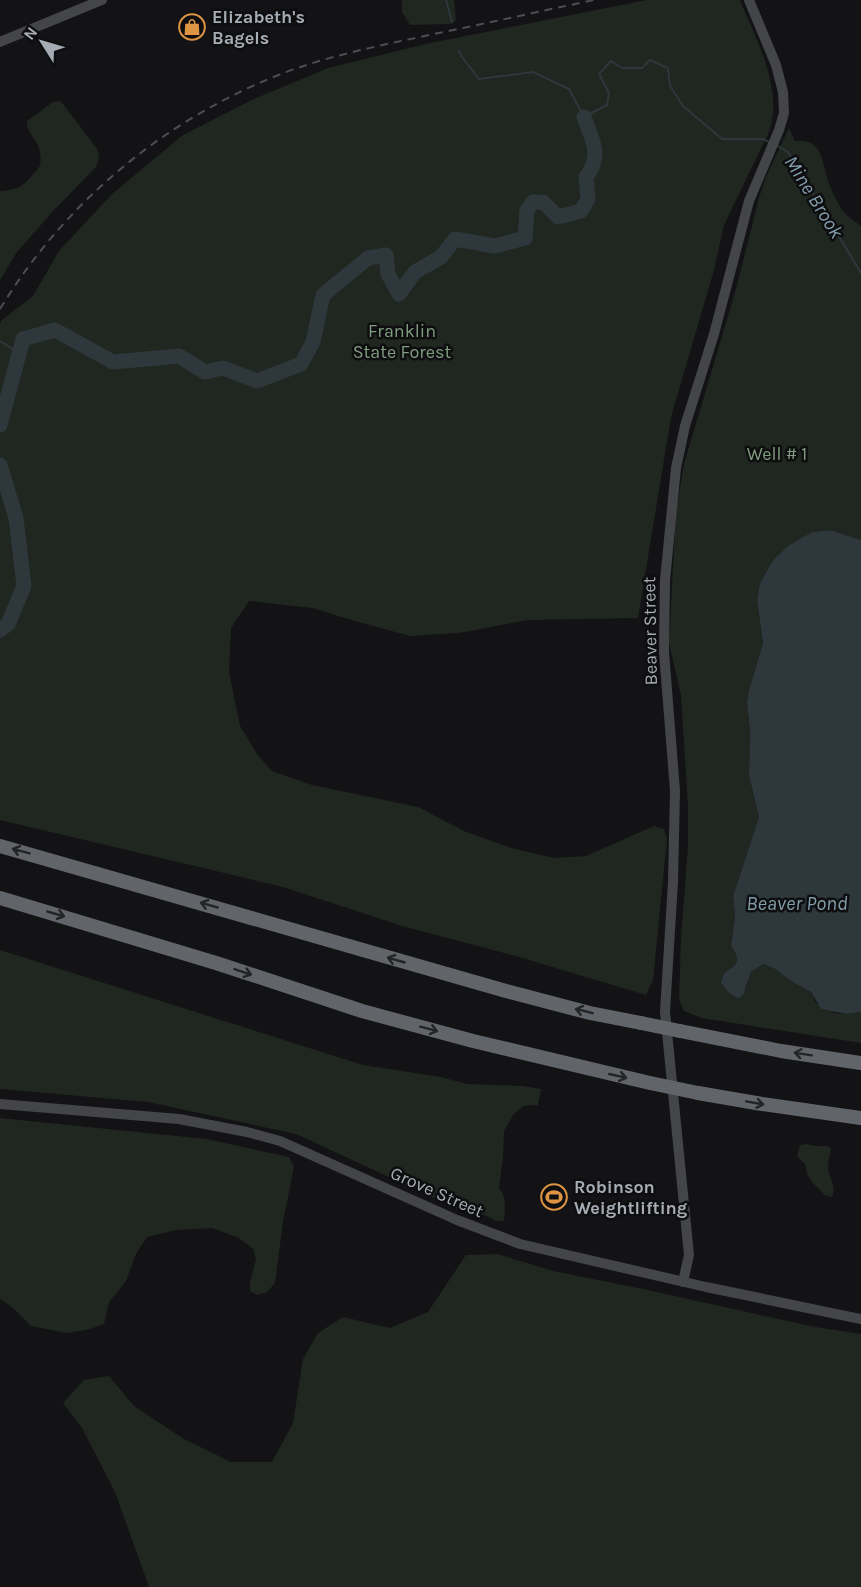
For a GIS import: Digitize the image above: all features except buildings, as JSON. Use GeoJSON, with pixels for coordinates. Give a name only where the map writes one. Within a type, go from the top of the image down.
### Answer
{"type":"FeatureCollection","features":[{"type":"Feature","properties":{"kind":"highway"},"geometry":{"type":"LineString","coordinates":[[0,846],[590,1013],[781,1051],[861,1064]]}},
{"type":"Feature","properties":{"kind":"highway"},"geometry":{"type":"LineString","coordinates":[[0,898],[173,950],[362,1011],[473,1041],[698,1093],[861,1118]]}},
{"type":"Feature","properties":{"kind":"street"},"geometry":{"type":"LineString","coordinates":[[0,42],[102,0]]}},
{"type":"Feature","properties":{"kind":"street","name":"Beaver Street"},"geometry":{"type":"LineString","coordinates":[[683,1282],[689,1255],[665,1012],[673,882],[675,791],[664,652],[667,548],[676,468],[685,426],[714,334],[749,201],[783,116],[783,92],[776,65],[749,0]]}},
{"type":"Feature","properties":{"kind":"street","name":"Grove Street"},"geometry":{"type":"LineString","coordinates":[[0,1104],[179,1119],[271,1138],[510,1241],[560,1255],[861,1319]]}},
{"type":"Feature","properties":{"kind":"green space"},"geometry":{"type":"Polygon","coordinates":[[[402,0],[454,0],[456,21],[451,24],[410,25],[402,12],[402,0]]]}},
{"type":"Feature","properties":{"kind":"green space","name":"Franklin State Forest"},"geometry":{"type":"Polygon","coordinates":[[[647,0],[740,0],[771,82],[773,116],[769,132],[724,225],[714,270],[671,417],[638,618],[528,620],[459,633],[410,636],[313,608],[249,601],[231,628],[229,672],[240,726],[257,754],[272,771],[312,785],[418,807],[466,832],[515,849],[554,858],[586,856],[654,826],[664,829],[667,839],[653,980],[646,995],[519,957],[402,926],[283,887],[0,820],[0,324],[2,320],[33,296],[59,251],[111,195],[183,135],[256,98],[328,68],[430,43],[647,0]]]}},
{"type":"Feature","properties":{"kind":"green space"},"geometry":{"type":"Polygon","coordinates":[[[59,101],[97,149],[99,157],[96,167],[17,252],[0,280],[0,191],[19,187],[40,166],[40,150],[27,121],[53,102],[59,101]]]}},
{"type":"Feature","properties":{"kind":"green space","name":"Well # 1"},"geometry":{"type":"Polygon","coordinates":[[[789,128],[795,141],[809,142],[818,149],[829,185],[840,207],[861,226],[861,540],[830,530],[812,532],[780,553],[760,583],[757,600],[763,643],[747,703],[750,731],[749,776],[759,817],[733,896],[735,916],[731,946],[737,961],[724,973],[722,985],[746,989],[749,977],[756,968],[763,964],[775,969],[811,992],[816,1003],[834,1013],[861,1012],[861,1043],[701,1018],[684,1011],[679,1000],[688,845],[688,806],[681,695],[669,643],[676,512],[684,464],[736,289],[759,198],[765,179],[789,128]]]}},
{"type":"Feature","properties":{"kind":"green space"},"geometry":{"type":"Polygon","coordinates":[[[0,950],[363,1065],[441,1077],[467,1084],[541,1089],[538,1105],[523,1106],[513,1115],[504,1131],[499,1188],[504,1199],[504,1221],[496,1221],[485,1215],[469,1214],[296,1134],[148,1102],[0,1089],[0,950]]]}},
{"type":"Feature","properties":{"kind":"green space"},"geometry":{"type":"Polygon","coordinates":[[[0,1118],[206,1139],[289,1157],[294,1167],[283,1222],[275,1283],[267,1292],[257,1295],[250,1291],[256,1259],[253,1249],[239,1238],[212,1228],[176,1230],[147,1237],[136,1254],[126,1281],[109,1302],[104,1324],[87,1330],[66,1333],[31,1326],[0,1299],[0,1118]]]}},
{"type":"Feature","properties":{"kind":"green space"},"geometry":{"type":"Polygon","coordinates":[[[800,1145],[828,1146],[831,1149],[828,1168],[833,1186],[832,1197],[825,1195],[812,1182],[805,1164],[797,1156],[800,1145]]]}},
{"type":"Feature","properties":{"kind":"green space"},"geometry":{"type":"Polygon","coordinates":[[[497,1254],[553,1271],[815,1327],[861,1334],[861,1587],[149,1587],[115,1492],[82,1428],[63,1403],[84,1380],[109,1376],[134,1406],[184,1439],[231,1462],[272,1462],[293,1423],[303,1359],[318,1333],[343,1317],[390,1328],[428,1312],[466,1255],[497,1254]]]}},
{"type":"Feature","properties":{"kind":"water","name":"Beaver Pond"},"geometry":{"type":"Polygon","coordinates":[[[830,530],[861,540],[861,1012],[846,1014],[821,1009],[811,992],[763,964],[751,972],[743,995],[738,998],[728,992],[721,983],[724,973],[737,961],[731,946],[735,916],[733,896],[759,817],[749,776],[750,731],[747,703],[763,643],[757,600],[760,583],[774,559],[788,546],[812,532],[830,530]]]}},
{"type":"Feature","properties":{"kind":"waterway"},"geometry":{"type":"LineString","coordinates":[[446,0],[452,22]]}},
{"type":"Feature","properties":{"kind":"waterway","name":"Mine Brook"},"geometry":{"type":"LineString","coordinates":[[459,51],[479,79],[533,72],[569,89],[584,117],[607,105],[609,93],[599,74],[611,61],[622,68],[642,68],[650,60],[668,68],[670,86],[683,106],[722,139],[764,139],[770,143]]}},
{"type":"Feature","properties":{"kind":"waterway","name":"Mine Brook"},"geometry":{"type":"LineString","coordinates":[[0,425],[23,339],[55,330],[113,362],[179,356],[205,372],[223,368],[257,381],[301,364],[313,342],[323,295],[368,258],[386,255],[388,274],[399,294],[415,272],[441,257],[455,239],[495,246],[525,238],[527,210],[533,202],[543,202],[558,217],[581,211],[588,199],[586,177],[594,162],[595,154],[593,140],[584,117]]}},
{"type":"Feature","properties":{"kind":"waterway","name":"Mine Brook"},"geometry":{"type":"LineString","coordinates":[[776,145],[788,152],[861,273]]}},
{"type":"Feature","properties":{"kind":"waterway"},"geometry":{"type":"LineString","coordinates":[[0,341],[19,353]]}},
{"type":"Feature","properties":{"kind":"waterway","name":"Mine Brook"},"geometry":{"type":"LineString","coordinates":[[0,465],[16,518],[24,586],[8,624],[0,630]]}},
{"type":"Feature","properties":{"kind":"railway"},"geometry":{"type":"LineString","coordinates":[[0,309],[26,270],[55,234],[121,169],[158,140],[238,93],[281,74],[337,56],[594,0]]}},
{"type":"Feature","properties":{"kind":"place","name":"Elizabeth's Bagels"},"geometry":{"type":"Point","coordinates":[192,27]}},
{"type":"Feature","properties":{"kind":"place","name":"Robinson Weightlifting"},"geometry":{"type":"Point","coordinates":[554,1197]}}]}
